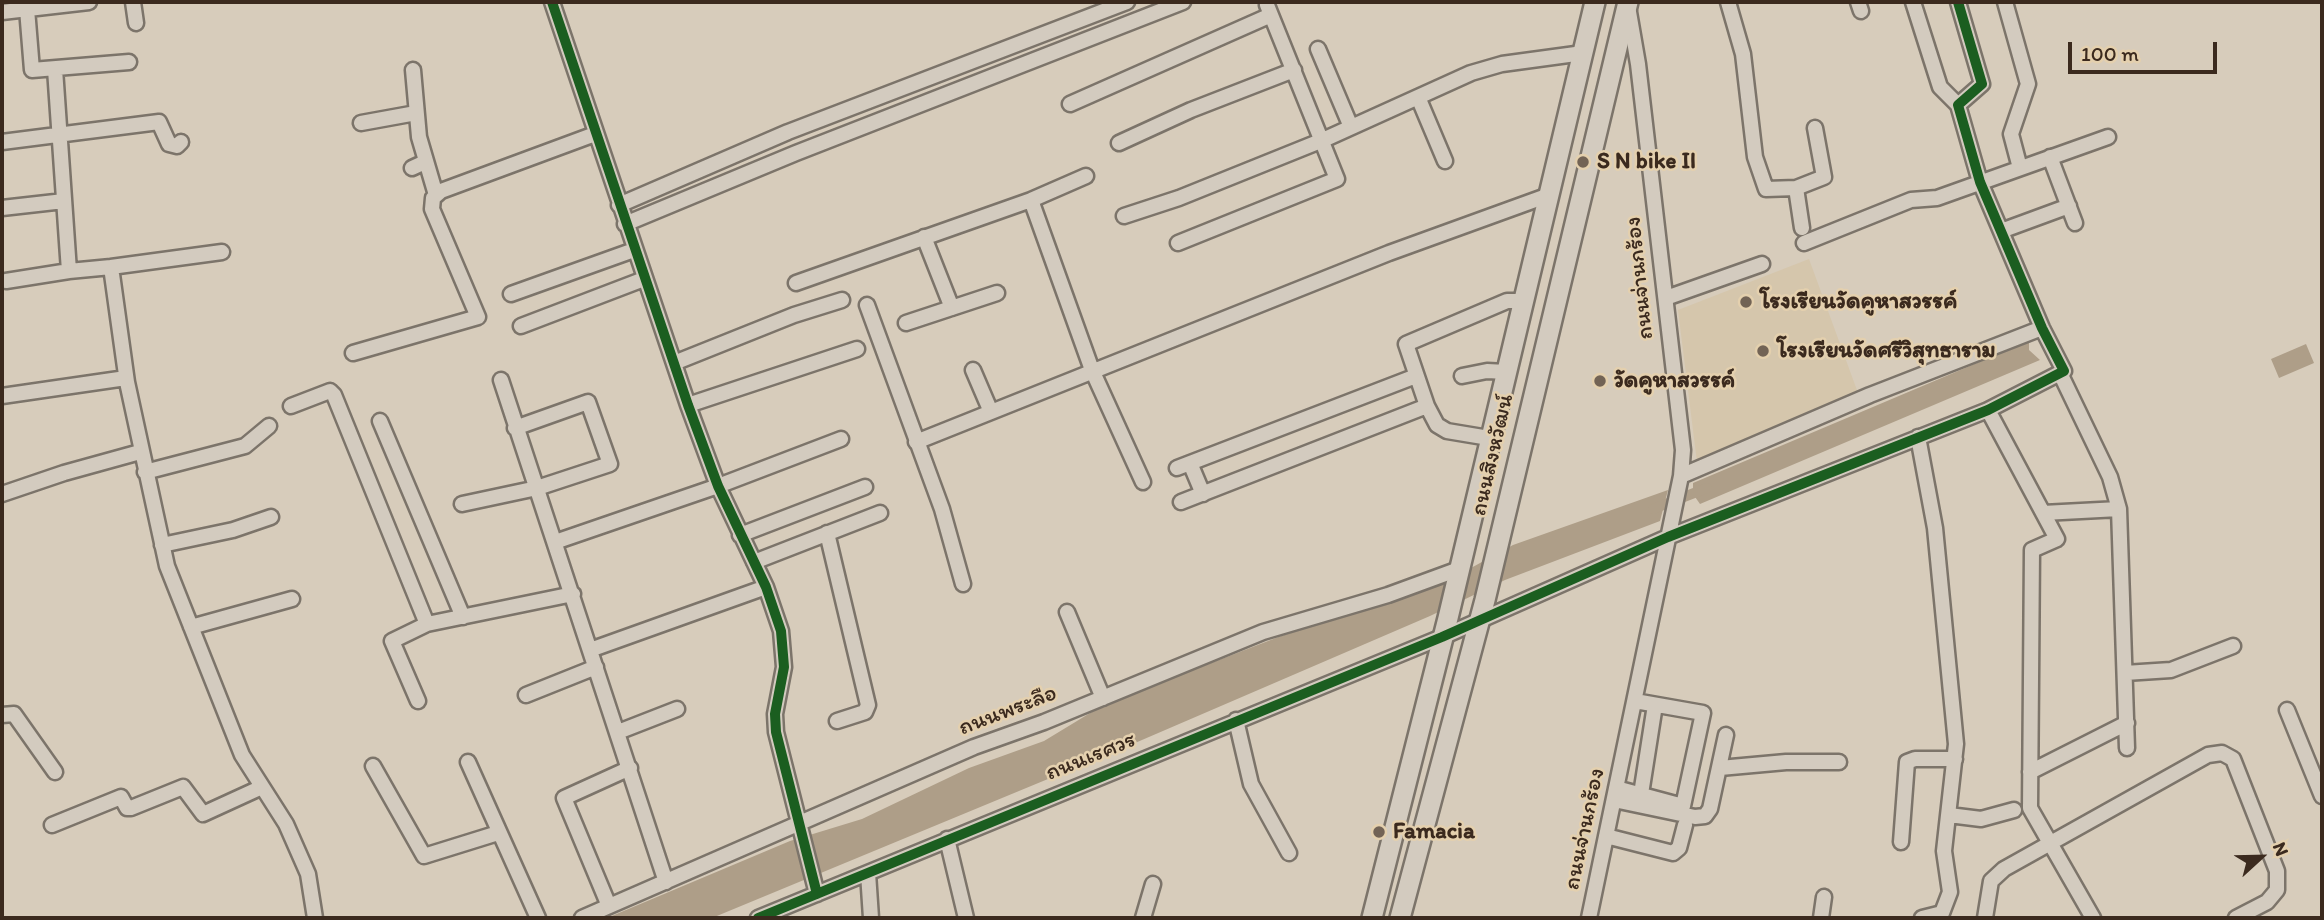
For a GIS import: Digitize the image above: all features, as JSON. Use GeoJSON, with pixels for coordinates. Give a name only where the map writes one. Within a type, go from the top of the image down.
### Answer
{"type":"FeatureCollection","features":[{"type":"Feature","properties":{"kind":"main road","name":"ถนนสิงหวัฒน์"},"geometry":{"type":"LineString","coordinates":[[1372,918],[1448,618],[1595,2]]}},
{"type":"Feature","properties":{"kind":"main road","name":"ถนนสิงหวัฒน์"},"geometry":{"type":"LineString","coordinates":[[1399,918],[1482,609],[1628,2]]}},
{"type":"Feature","properties":{"kind":"street"},"geometry":{"type":"LineString","coordinates":[[2,12],[89,2]]}},
{"type":"Feature","properties":{"kind":"street"},"geometry":{"type":"LineString","coordinates":[[133,2],[136,23]]}},
{"type":"Feature","properties":{"kind":"street"},"geometry":{"type":"LineString","coordinates":[[552,2],[688,405],[718,486],[766,587],[785,650],[775,714],[776,732],[816,888]]}},
{"type":"Feature","properties":{"kind":"street"},"geometry":{"type":"LineString","coordinates":[[619,205],[788,132],[1127,2]]}},
{"type":"Feature","properties":{"kind":"street"},"geometry":{"type":"LineString","coordinates":[[625,224],[796,153],[1183,2]]}},
{"type":"Feature","properties":{"kind":"street","name":"ถนนจ่านกร้อง"},"geometry":{"type":"LineString","coordinates":[[1589,918],[1681,477],[1683,450],[1628,2]]}},
{"type":"Feature","properties":{"kind":"street"},"geometry":{"type":"LineString","coordinates":[[1728,2],[1743,54],[1755,157],[1766,190],[1796,188],[1824,177],[1815,128]]}},
{"type":"Feature","properties":{"kind":"street"},"geometry":{"type":"LineString","coordinates":[[1913,2],[1940,87],[1958,105],[1980,182],[2042,328],[2110,477],[2119,509],[2127,748]]}},
{"type":"Feature","properties":{"kind":"street"},"geometry":{"type":"LineString","coordinates":[[1958,2],[1982,84],[1958,105]]}},
{"type":"Feature","properties":{"kind":"street"},"geometry":{"type":"LineString","coordinates":[[2005,2],[2028,84],[2011,134],[2020,168]]}},
{"type":"Feature","properties":{"kind":"street"},"geometry":{"type":"LineString","coordinates":[[27,9],[32,70],[128,62]]}},
{"type":"Feature","properties":{"kind":"street"},"geometry":{"type":"LineString","coordinates":[[1070,104],[1269,10],[1337,179],[1178,243]]}},
{"type":"Feature","properties":{"kind":"street"},"geometry":{"type":"LineString","coordinates":[[1318,49],[1351,127]]}},
{"type":"Feature","properties":{"kind":"street"},"geometry":{"type":"LineString","coordinates":[[1124,216],[1179,198],[1322,140],[1471,74],[1502,64],[1583,53]]}},
{"type":"Feature","properties":{"kind":"street"},"geometry":{"type":"LineString","coordinates":[[55,69],[69,271]]}},
{"type":"Feature","properties":{"kind":"street"},"geometry":{"type":"LineString","coordinates":[[413,70],[418,165],[436,195]]}},
{"type":"Feature","properties":{"kind":"street"},"geometry":{"type":"LineString","coordinates":[[1119,143],[1191,110],[1294,70]]}},
{"type":"Feature","properties":{"kind":"street"},"geometry":{"type":"LineString","coordinates":[[1418,97],[1444,161]]}},
{"type":"Feature","properties":{"kind":"street"},"geometry":{"type":"LineString","coordinates":[[361,123],[416,113]]}},
{"type":"Feature","properties":{"kind":"street"},"geometry":{"type":"LineString","coordinates":[[2,142],[159,122],[169,144],[177,146],[181,142]]}},
{"type":"Feature","properties":{"kind":"street"},"geometry":{"type":"LineString","coordinates":[[353,353],[478,317],[432,209],[436,195],[596,134]]}},
{"type":"Feature","properties":{"kind":"street"},"geometry":{"type":"LineString","coordinates":[[1796,188],[1803,236],[1911,200],[1937,198],[2108,137]]}},
{"type":"Feature","properties":{"kind":"street"},"geometry":{"type":"LineString","coordinates":[[2050,157],[2075,223]]}},
{"type":"Feature","properties":{"kind":"street"},"geometry":{"type":"LineString","coordinates":[[796,283],[1031,200],[1086,176]]}},
{"type":"Feature","properties":{"kind":"street"},"geometry":{"type":"LineString","coordinates":[[916,442],[1389,253],[1549,195]]}},
{"type":"Feature","properties":{"kind":"street"},"geometry":{"type":"LineString","coordinates":[[1031,200],[1092,370],[1143,482]]}},
{"type":"Feature","properties":{"kind":"street"},"geometry":{"type":"LineString","coordinates":[[2,208],[64,201]]}},
{"type":"Feature","properties":{"kind":"street"},"geometry":{"type":"LineString","coordinates":[[2001,231],[2069,206]]}},
{"type":"Feature","properties":{"kind":"street"},"geometry":{"type":"LineString","coordinates":[[925,237],[952,307]]}},
{"type":"Feature","properties":{"kind":"street"},"geometry":{"type":"LineString","coordinates":[[511,294],[634,250]]}},
{"type":"Feature","properties":{"kind":"street"},"geometry":{"type":"LineString","coordinates":[[6,281],[222,252]]}},
{"type":"Feature","properties":{"kind":"street"},"geometry":{"type":"LineString","coordinates":[[1666,298],[1762,264]]}},
{"type":"Feature","properties":{"kind":"street"},"geometry":{"type":"LineString","coordinates":[[111,267],[126,378],[167,566],[242,755],[285,824],[308,874],[315,918]]}},
{"type":"Feature","properties":{"kind":"street"},"geometry":{"type":"LineString","coordinates":[[521,326],[644,279]]}},
{"type":"Feature","properties":{"kind":"street"},"geometry":{"type":"LineString","coordinates":[[906,323],[997,293]]}},
{"type":"Feature","properties":{"kind":"street"},"geometry":{"type":"LineString","coordinates":[[674,363],[794,315],[842,300]]}},
{"type":"Feature","properties":{"kind":"street"},"geometry":{"type":"LineString","coordinates":[[1489,439],[1444,430],[1436,423],[1406,344],[1507,301],[1523,301]]}},
{"type":"Feature","properties":{"kind":"street"},"geometry":{"type":"LineString","coordinates":[[867,305],[942,509],[963,584]]}},
{"type":"Feature","properties":{"kind":"street"},"geometry":{"type":"LineString","coordinates":[[1681,477],[1870,395],[2042,328]]}},
{"type":"Feature","properties":{"kind":"street"},"geometry":{"type":"LineString","coordinates":[[688,405],[857,349]]}},
{"type":"Feature","properties":{"kind":"street"},"geometry":{"type":"LineString","coordinates":[[973,370],[991,412]]}},
{"type":"Feature","properties":{"kind":"street"},"geometry":{"type":"LineString","coordinates":[[1462,376],[1487,371],[1506,372]]}},
{"type":"Feature","properties":{"kind":"street","name":"ถนนเรศวร"},"geometry":{"type":"LineString","coordinates":[[758,918],[816,888],[868,873],[1442,637],[1482,609],[1988,410],[2062,372]]}},
{"type":"Feature","properties":{"kind":"street"},"geometry":{"type":"LineString","coordinates":[[1203,494],[1184,466],[1416,376]]}},
{"type":"Feature","properties":{"kind":"street"},"geometry":{"type":"LineString","coordinates":[[2,396],[126,378]]}},
{"type":"Feature","properties":{"kind":"street"},"geometry":{"type":"LineString","coordinates":[[501,380],[666,882]]}},
{"type":"Feature","properties":{"kind":"street"},"geometry":{"type":"LineString","coordinates":[[291,406],[330,391],[334,395],[427,624]]}},
{"type":"Feature","properties":{"kind":"street"},"geometry":{"type":"LineString","coordinates":[[462,504],[537,488],[610,464],[588,402],[515,428]]}},
{"type":"Feature","properties":{"kind":"street"},"geometry":{"type":"LineString","coordinates":[[1181,502],[1427,405]]}},
{"type":"Feature","properties":{"kind":"street"},"geometry":{"type":"LineString","coordinates":[[1988,410],[2057,539],[2032,550],[2030,807],[2093,918]]}},
{"type":"Feature","properties":{"kind":"street"},"geometry":{"type":"LineString","coordinates":[[380,421],[463,617]]}},
{"type":"Feature","properties":{"kind":"street"},"geometry":{"type":"LineString","coordinates":[[145,472],[245,446],[269,426]]}},
{"type":"Feature","properties":{"kind":"street"},"geometry":{"type":"LineString","coordinates":[[1918,437],[1935,528],[1955,759],[1944,851],[1950,892],[1942,913],[1922,918]]}},
{"type":"Feature","properties":{"kind":"street"},"geometry":{"type":"LineString","coordinates":[[555,542],[718,486],[841,439]]}},
{"type":"Feature","properties":{"kind":"street"},"geometry":{"type":"LineString","coordinates":[[2,494],[64,472],[140,452]]}},
{"type":"Feature","properties":{"kind":"street"},"geometry":{"type":"LineString","coordinates":[[740,535],[865,487]]}},
{"type":"Feature","properties":{"kind":"street"},"geometry":{"type":"LineString","coordinates":[[2043,513],[2119,509]]}},
{"type":"Feature","properties":{"kind":"street"},"geometry":{"type":"LineString","coordinates":[[754,562],[880,513]]}},
{"type":"Feature","properties":{"kind":"street"},"geometry":{"type":"LineString","coordinates":[[162,545],[233,530],[271,517]]}},
{"type":"Feature","properties":{"kind":"street"},"geometry":{"type":"LineString","coordinates":[[827,533],[868,705],[865,712],[837,721]]}},
{"type":"Feature","properties":{"kind":"street","name":"ถนนพระลือ"},"geometry":{"type":"LineString","coordinates":[[582,918],[800,829],[974,747],[1103,698],[1263,632],[1388,595],[1459,569]]}},
{"type":"Feature","properties":{"kind":"street"},"geometry":{"type":"LineString","coordinates":[[590,650],[766,587]]}},
{"type":"Feature","properties":{"kind":"street"},"geometry":{"type":"LineString","coordinates":[[418,701],[392,641],[427,624],[572,594]]}},
{"type":"Feature","properties":{"kind":"street"},"geometry":{"type":"LineString","coordinates":[[191,627],[292,599]]}},
{"type":"Feature","properties":{"kind":"street"},"geometry":{"type":"LineString","coordinates":[[1067,612],[1103,698]]}},
{"type":"Feature","properties":{"kind":"street"},"geometry":{"type":"LineString","coordinates":[[2125,673],[2171,670],[2233,646]]}},
{"type":"Feature","properties":{"kind":"street"},"geometry":{"type":"LineString","coordinates":[[526,695],[596,667]]}},
{"type":"Feature","properties":{"kind":"street"},"geometry":{"type":"LineString","coordinates":[[1615,794],[1641,794],[1683,806],[1703,713],[1634,701]]}},
{"type":"Feature","properties":{"kind":"street"},"geometry":{"type":"LineString","coordinates":[[1641,794],[1655,705]]}},
{"type":"Feature","properties":{"kind":"street"},"geometry":{"type":"LineString","coordinates":[[618,732],[677,709]]}},
{"type":"Feature","properties":{"kind":"street"},"geometry":{"type":"LineString","coordinates":[[2287,710],[2322,796]]}},
{"type":"Feature","properties":{"kind":"street"},"geometry":{"type":"LineString","coordinates":[[2,715],[14,714],[55,772]]}},
{"type":"Feature","properties":{"kind":"street"},"geometry":{"type":"LineString","coordinates":[[1236,720],[1251,784],[1289,853]]}},
{"type":"Feature","properties":{"kind":"street"},"geometry":{"type":"LineString","coordinates":[[2030,772],[2127,723]]}},
{"type":"Feature","properties":{"kind":"street"},"geometry":{"type":"LineString","coordinates":[[1615,794],[1703,817],[1710,809],[1726,735]]}},
{"type":"Feature","properties":{"kind":"street"},"geometry":{"type":"LineString","coordinates":[[1985,918],[1991,881],[2004,869],[2208,755],[2222,753],[2233,759],[2277,871],[2277,890],[2267,902],[2235,918]]}},
{"type":"Feature","properties":{"kind":"street"},"geometry":{"type":"LineString","coordinates":[[1901,842],[1907,762],[1915,759],[1955,759]]}},
{"type":"Feature","properties":{"kind":"street"},"geometry":{"type":"LineString","coordinates":[[468,762],[538,918]]}},
{"type":"Feature","properties":{"kind":"street"},"geometry":{"type":"LineString","coordinates":[[1720,768],[1786,762],[1839,762]]}},
{"type":"Feature","properties":{"kind":"street"},"geometry":{"type":"LineString","coordinates":[[373,766],[424,856],[498,833]]}},
{"type":"Feature","properties":{"kind":"street"},"geometry":{"type":"LineString","coordinates":[[609,906],[564,798],[630,768]]}},
{"type":"Feature","properties":{"kind":"street"},"geometry":{"type":"LineString","coordinates":[[52,825],[121,797],[127,808],[131,808],[183,787],[204,814],[262,787]]}},
{"type":"Feature","properties":{"kind":"street"},"geometry":{"type":"LineString","coordinates":[[1949,815],[1981,819],[2014,810]]}},
{"type":"Feature","properties":{"kind":"street"},"geometry":{"type":"LineString","coordinates":[[1606,836],[1673,853],[1679,848],[1685,825]]}},
{"type":"Feature","properties":{"kind":"street"},"geometry":{"type":"LineString","coordinates":[[947,839],[966,918]]}},
{"type":"Feature","properties":{"kind":"street"},"geometry":{"type":"LineString","coordinates":[[868,873],[871,918]]}},
{"type":"Feature","properties":{"kind":"street"},"geometry":{"type":"LineString","coordinates":[[1143,918],[1153,884]]}},
{"type":"Feature","properties":{"kind":"street"},"geometry":{"type":"LineString","coordinates":[[1821,918],[1824,897]]}},
{"type":"Feature","properties":{"kind":"shaded area","name":"โรงเรียนวัดศรีวิสุทธาราม"},"geometry":{"type":"Polygon","coordinates":[[[1809,259],[1858,393],[1697,462],[1678,310],[1809,259]]]}},
{"type":"Feature","properties":{"kind":"shaded area"},"geometry":{"type":"Polygon","coordinates":[[[2029,341],[2029,350],[2040,360],[1700,504],[1693,494],[1693,483],[2029,341]]]}},
{"type":"Feature","properties":{"kind":"shaded area"},"geometry":{"type":"Polygon","coordinates":[[[2306,344],[2314,363],[2279,378],[2271,359],[2306,344]]]}},
{"type":"Feature","properties":{"kind":"shaded area"},"geometry":{"type":"Polygon","coordinates":[[[1668,490],[1660,521],[1505,580],[1430,616],[1135,743],[712,918],[607,918],[790,841],[862,819],[969,768],[1044,741],[1105,704],[1281,636],[1438,586],[1513,545],[1668,490]]]}},
{"type":"Feature","properties":{"kind":"waterway"},"geometry":{"type":"LineString","coordinates":[[1653,509],[1707,488]]}},
{"type":"Feature","properties":{"kind":"cycle path"},"geometry":{"type":"LineString","coordinates":[[552,2],[688,405],[718,486],[766,587],[781,631],[784,667],[775,714],[776,732],[817,894]]}},
{"type":"Feature","properties":{"kind":"cycle path"},"geometry":{"type":"LineString","coordinates":[[758,918],[1442,637],[1668,537],[1988,410],[2064,371],[2042,328],[1980,182],[1958,105],[1982,84],[1958,2]]}},
{"type":"Feature","properties":{"kind":"place","name":"S N bike II"},"geometry":{"type":"Point","coordinates":[1583,162]}},
{"type":"Feature","properties":{"kind":"place","name":"โรงเรียนวัดคูหาสวรรค์"},"geometry":{"type":"Point","coordinates":[1746,302]}},
{"type":"Feature","properties":{"kind":"place","name":"โรงเรียนวัดศรีวิสุทธาราม"},"geometry":{"type":"Point","coordinates":[1763,351]}},
{"type":"Feature","properties":{"kind":"place","name":"วัดคูหาสวรรค์"},"geometry":{"type":"Point","coordinates":[1600,381]}},
{"type":"Feature","properties":{"kind":"place","name":"Famacia"},"geometry":{"type":"Point","coordinates":[1379,832]}}]}
